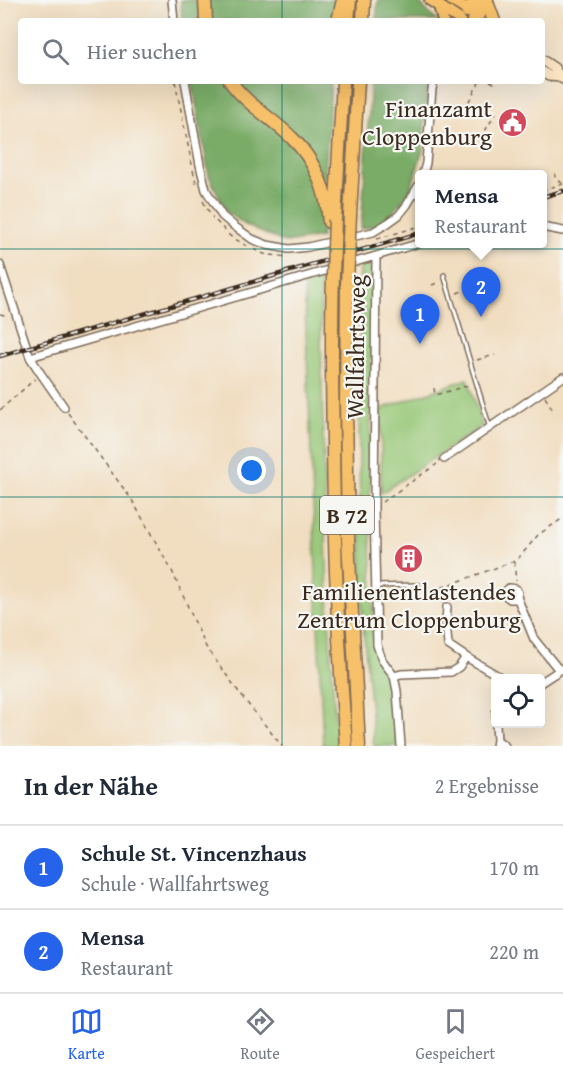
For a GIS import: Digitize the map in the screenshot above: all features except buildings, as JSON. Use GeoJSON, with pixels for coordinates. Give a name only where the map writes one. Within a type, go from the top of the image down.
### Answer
{"type":"FeatureCollection","features":[{"type":"Feature","properties":{"kind":"highway"},"geometry":{"type":"LineString","coordinates":[[205,0],[206,18]]}},
{"type":"Feature","properties":{"kind":"highway"},"geometry":{"type":"LineString","coordinates":[[339,18],[343,0]]}},
{"type":"Feature","properties":{"kind":"highway"},"geometry":{"type":"LineString","coordinates":[[348,18],[350,0]]}},
{"type":"Feature","properties":{"kind":"highway"},"geometry":{"type":"LineString","coordinates":[[363,18],[364,0]]}},
{"type":"Feature","properties":{"kind":"highway"},"geometry":{"type":"LineString","coordinates":[[470,18],[483,1],[492,18]]}},
{"type":"Feature","properties":{"kind":"highway","name":"B 72"},"geometry":{"type":"LineString","coordinates":[[233,84],[249,102],[293,138],[306,154],[326,197],[332,221]]}},
{"type":"Feature","properties":{"kind":"highway","name":"B 72"},"geometry":{"type":"LineString","coordinates":[[343,84],[332,221],[334,538],[346,746]]}},
{"type":"Feature","properties":{"kind":"highway","name":"B 72"},"geometry":{"type":"LineString","coordinates":[[358,84],[347,284],[346,401],[348,539],[359,746]]}},
{"type":"Feature","properties":{"kind":"main road"},"geometry":{"type":"LineString","coordinates":[[451,0],[468,18]]}},
{"type":"Feature","properties":{"kind":"main road"},"geometry":{"type":"LineString","coordinates":[[434,3],[467,18]]}},
{"type":"Feature","properties":{"kind":"main road"},"geometry":{"type":"LineString","coordinates":[[434,3],[442,18]]}},
{"type":"Feature","properties":{"kind":"street"},"geometry":{"type":"LineString","coordinates":[[172,0],[174,18]]}},
{"type":"Feature","properties":{"kind":"street"},"geometry":{"type":"LineString","coordinates":[[545,62],[562,76]]}},
{"type":"Feature","properties":{"kind":"street"},"geometry":{"type":"LineString","coordinates":[[545,74],[562,76]]}},
{"type":"Feature","properties":{"kind":"street"},"geometry":{"type":"LineString","coordinates":[[186,84],[206,190],[222,216],[252,239],[267,245],[289,249],[308,247],[373,232],[399,215],[415,191]]}},
{"type":"Feature","properties":{"kind":"street"},"geometry":{"type":"LineString","coordinates":[[424,170],[433,84]]}},
{"type":"Feature","properties":{"kind":"street"},"geometry":{"type":"LineString","coordinates":[[547,228],[563,231]]}},
{"type":"Feature","properties":{"kind":"street"},"geometry":{"type":"LineString","coordinates":[[376,256],[415,244]]}},
{"type":"Feature","properties":{"kind":"street","name":"Wallfahrtsweg"},"geometry":{"type":"LineString","coordinates":[[30,357],[376,256],[374,508],[377,645],[382,660],[394,676],[401,746]]}},
{"type":"Feature","properties":{"kind":"street"},"geometry":{"type":"LineString","coordinates":[[0,264],[30,357],[64,407]]}},
{"type":"Feature","properties":{"kind":"street"},"geometry":{"type":"LineString","coordinates":[[444,459],[563,377]]}},
{"type":"Feature","properties":{"kind":"street"},"geometry":{"type":"LineString","coordinates":[[514,588],[534,639],[561,669],[545,680]]}},
{"type":"Feature","properties":{"kind":"street"},"geometry":{"type":"LineString","coordinates":[[447,608],[448,645],[495,674]]}},
{"type":"Feature","properties":{"kind":"street"},"geometry":{"type":"LineString","coordinates":[[394,676],[451,672],[459,667],[466,657]]}},
{"type":"Feature","properties":{"kind":"street"},"geometry":{"type":"LineString","coordinates":[[496,728],[497,743],[505,746]]}},
{"type":"Feature","properties":{"kind":"lane"},"geometry":{"type":"LineString","coordinates":[[444,275],[490,427]]}},
{"type":"Feature","properties":{"kind":"lane"},"geometry":{"type":"LineString","coordinates":[[376,586],[418,585]]}},
{"type":"Feature","properties":{"kind":"path"},"geometry":{"type":"LineString","coordinates":[[177,84],[195,182],[199,190]]}},
{"type":"Feature","properties":{"kind":"path"},"geometry":{"type":"LineString","coordinates":[[460,117],[478,84]]}},
{"type":"Feature","properties":{"kind":"path"},"geometry":{"type":"LineString","coordinates":[[484,131],[496,113]]}},
{"type":"Feature","properties":{"kind":"path"},"geometry":{"type":"LineString","coordinates":[[555,173],[555,177],[563,184]]}},
{"type":"Feature","properties":{"kind":"path"},"geometry":{"type":"LineString","coordinates":[[547,189],[563,184]]}},
{"type":"Feature","properties":{"kind":"path"},"geometry":{"type":"LineString","coordinates":[[202,199],[217,223],[230,236],[264,254],[287,257]]}},
{"type":"Feature","properties":{"kind":"path"},"geometry":{"type":"LineString","coordinates":[[374,240],[415,228]]}},
{"type":"Feature","properties":{"kind":"path"},"geometry":{"type":"LineString","coordinates":[[432,285],[446,280]]}},
{"type":"Feature","properties":{"kind":"path"},"geometry":{"type":"LineString","coordinates":[[450,295],[483,284]]}},
{"type":"Feature","properties":{"kind":"path"},"geometry":{"type":"LineString","coordinates":[[470,362],[495,355]]}},
{"type":"Feature","properties":{"kind":"path"},"geometry":{"type":"LineString","coordinates":[[0,410],[41,374]]}},
{"type":"Feature","properties":{"kind":"path"},"geometry":{"type":"LineString","coordinates":[[434,388],[435,395],[477,383]]}},
{"type":"Feature","properties":{"kind":"path"},"geometry":{"type":"LineString","coordinates":[[542,392],[553,410]]}},
{"type":"Feature","properties":{"kind":"path"},"geometry":{"type":"LineString","coordinates":[[64,407],[132,500],[172,571],[206,647],[282,746]]}},
{"type":"Feature","properties":{"kind":"path"},"geometry":{"type":"LineString","coordinates":[[374,508],[444,459]]}},
{"type":"Feature","properties":{"kind":"path"},"geometry":{"type":"LineString","coordinates":[[418,585],[435,590],[517,560],[538,535],[563,518]]}},
{"type":"Feature","properties":{"kind":"path"},"geometry":{"type":"LineString","coordinates":[[514,561],[516,578],[514,588]]}},
{"type":"Feature","properties":{"kind":"path"},"geometry":{"type":"LineString","coordinates":[[435,590],[447,608]]}},
{"type":"Feature","properties":{"kind":"green space"},"geometry":{"type":"Polygon","coordinates":[[[181,0],[336,0],[335,18],[182,18],[181,0]]]}},
{"type":"Feature","properties":{"kind":"green space"},"geometry":{"type":"Polygon","coordinates":[[[378,0],[416,0],[434,18],[376,18],[378,0]]]}},
{"type":"Feature","properties":{"kind":"green space"},"geometry":{"type":"Polygon","coordinates":[[[193,84],[331,84],[321,237],[286,243],[247,226],[227,212],[209,176],[193,84]]]}},
{"type":"Feature","properties":{"kind":"green space"},"geometry":{"type":"Polygon","coordinates":[[[371,84],[427,84],[423,150],[410,191],[393,213],[376,225],[361,229],[371,84]]]}},
{"type":"Feature","properties":{"kind":"green space"},"geometry":{"type":"Polygon","coordinates":[[[366,263],[372,269],[370,511],[375,652],[392,686],[398,746],[374,746],[363,626],[359,461],[360,265],[366,263]]]}},
{"type":"Feature","properties":{"kind":"green space"},"geometry":{"type":"Polygon","coordinates":[[[320,279],[327,571],[337,746],[323,746],[306,339],[304,281],[320,279]]]}},
{"type":"Feature","properties":{"kind":"green space"},"geometry":{"type":"Polygon","coordinates":[[[468,379],[482,426],[381,493],[381,409],[468,379]]]}},
{"type":"Feature","properties":{"kind":"railway"},"geometry":{"type":"LineString","coordinates":[[547,196],[563,191]]}},
{"type":"Feature","properties":{"kind":"railway"},"geometry":{"type":"LineString","coordinates":[[0,356],[415,234]]}},
{"type":"Feature","properties":{"kind":"place","name":"Finanzamt Cloppenburg"},"geometry":{"type":"Point","coordinates":[513,123]}},
{"type":"Feature","properties":{"kind":"place","name":"Mensa"},"geometry":{"type":"Point","coordinates":[481,317]}},
{"type":"Feature","properties":{"kind":"place","name":"Schule St. Vincenzhaus"},"geometry":{"type":"Point","coordinates":[420,344]}},
{"type":"Feature","properties":{"kind":"place","name":"Familienentlastendes Zentrum Cloppenburg"},"geometry":{"type":"Point","coordinates":[409,559]}}]}
